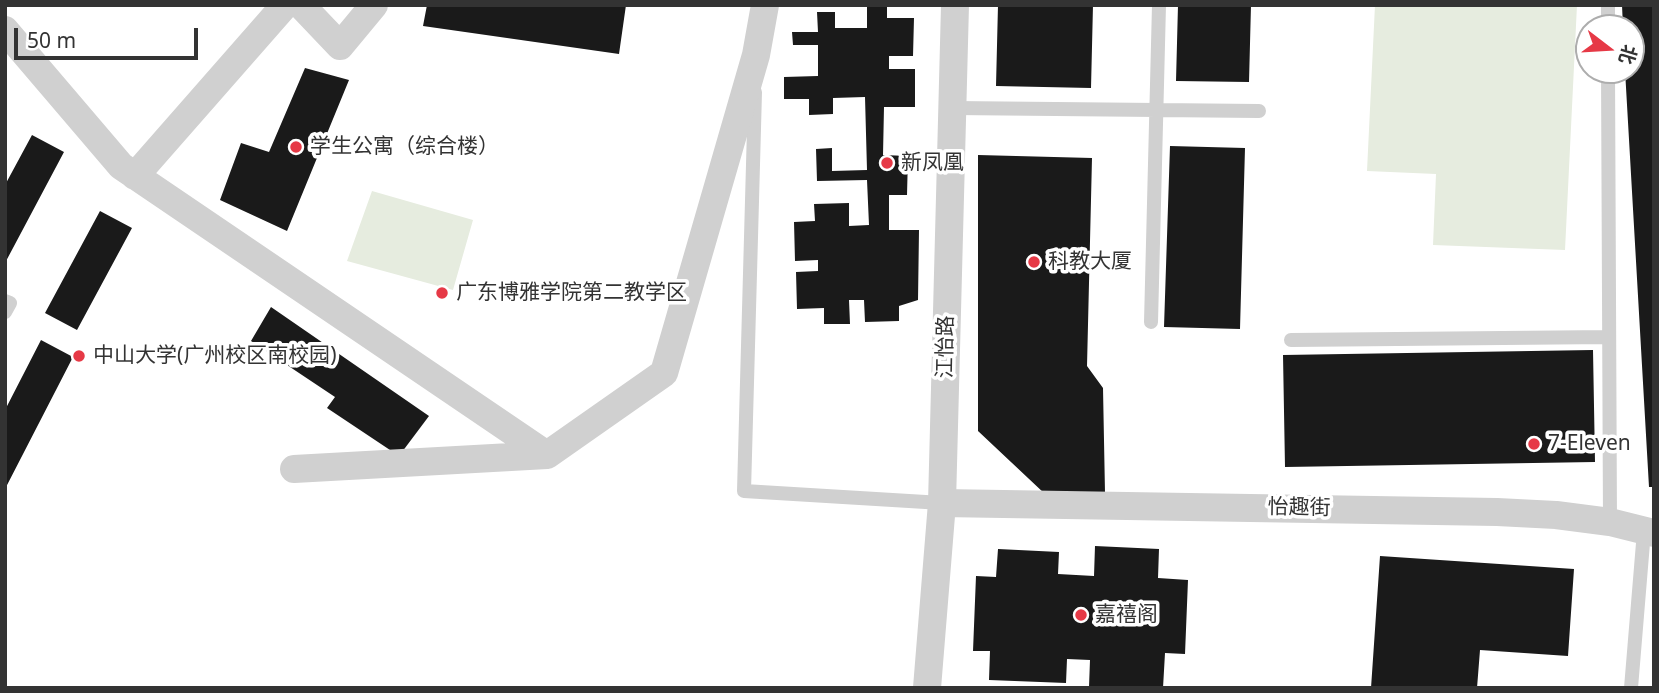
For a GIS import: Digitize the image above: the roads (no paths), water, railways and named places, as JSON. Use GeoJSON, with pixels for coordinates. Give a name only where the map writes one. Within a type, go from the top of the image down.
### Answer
{"type":"FeatureCollection","features":[{"type":"Feature","properties":{"kind":"street"},"geometry":{"type":"LineString","coordinates":[[135,176],[285,5]]}},
{"type":"Feature","properties":{"kind":"street"},"geometry":{"type":"LineString","coordinates":[[301,5],[340,46],[374,5]]}},
{"type":"Feature","properties":{"kind":"street"},"geometry":{"type":"LineString","coordinates":[[294,469],[547,455],[664,373],[756,55],[765,5]]}},
{"type":"Feature","properties":{"kind":"street","name":"江怡路"},"geometry":{"type":"LineString","coordinates":[[927,688],[942,503],[955,5]]}},
{"type":"Feature","properties":{"kind":"street"},"geometry":{"type":"LineString","coordinates":[[5,30],[121,166],[547,455]]}},
{"type":"Feature","properties":{"kind":"street","name":"怡趣街"},"geometry":{"type":"LineString","coordinates":[[942,503],[1497,512],[1556,515],[1610,522],[1649,532]]}},
{"type":"Feature","properties":{"kind":"lane"},"geometry":{"type":"LineString","coordinates":[[1151,322],[1159,5]]}},
{"type":"Feature","properties":{"kind":"lane"},"geometry":{"type":"LineString","coordinates":[[756,55],[744,491],[942,503]]}},
{"type":"Feature","properties":{"kind":"lane"},"geometry":{"type":"LineString","coordinates":[[1608,84],[1610,522]]}},
{"type":"Feature","properties":{"kind":"lane"},"geometry":{"type":"LineString","coordinates":[[953,108],[1259,111]]}},
{"type":"Feature","properties":{"kind":"lane"},"geometry":{"type":"LineString","coordinates":[[1291,340],[1609,337]]}},
{"type":"Feature","properties":{"kind":"lane"},"geometry":{"type":"LineString","coordinates":[[1631,688],[1649,532]]}},
{"type":"Feature","properties":{"kind":"place","name":"学生公寓（综合楼）"},"geometry":{"type":"Point","coordinates":[296,147]}},
{"type":"Feature","properties":{"kind":"place","name":"新凤凰"},"geometry":{"type":"Point","coordinates":[887,163]}},
{"type":"Feature","properties":{"kind":"place","name":"科教大厦"},"geometry":{"type":"Point","coordinates":[1034,262]}},
{"type":"Feature","properties":{"kind":"place","name":"广东博雅学院第二教学区"},"geometry":{"type":"Point","coordinates":[442,293]}},
{"type":"Feature","properties":{"kind":"place","name":"中山大学(广州校区南校园)"},"geometry":{"type":"Point","coordinates":[79,356]}},
{"type":"Feature","properties":{"kind":"place","name":"7-Eleven"},"geometry":{"type":"Point","coordinates":[1534,444]}},
{"type":"Feature","properties":{"kind":"place","name":"嘉禧阁"},"geometry":{"type":"Point","coordinates":[1081,615]}}]}
